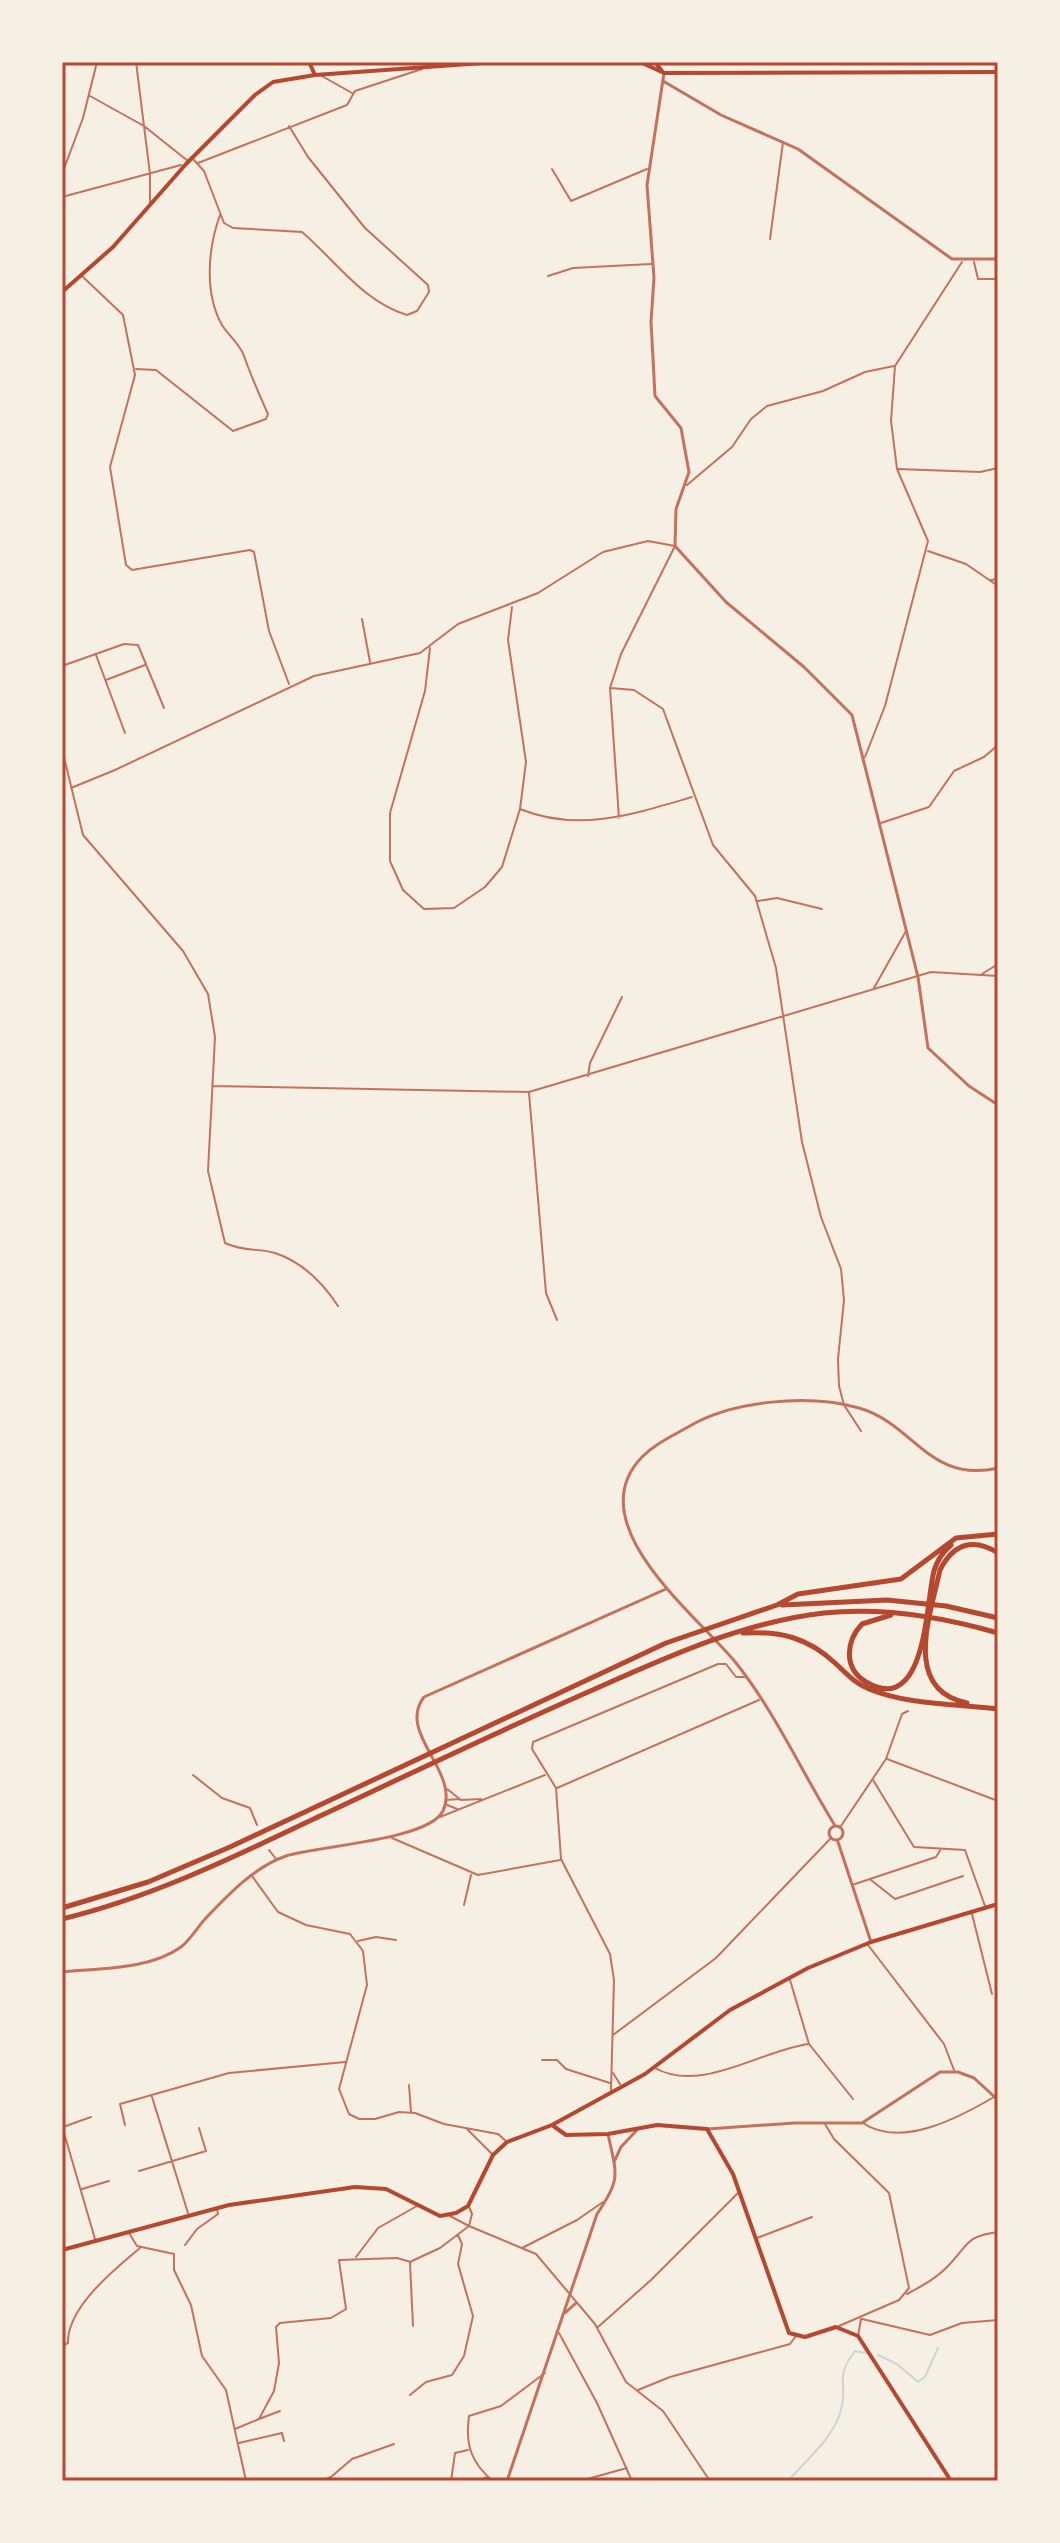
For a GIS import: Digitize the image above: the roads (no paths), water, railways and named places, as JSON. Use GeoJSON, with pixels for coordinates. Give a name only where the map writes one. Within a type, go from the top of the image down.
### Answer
{"type":"FeatureCollection","features":[{"type":"Feature","properties":{"kind":"highway"},"geometry":{"type":"LineString","coordinates":[[62,1908],[175,1871],[666,1643],[777,1605],[798,1594],[901,1579],[956,1538],[998,1534]]}},
{"type":"Feature","properties":{"kind":"highway"},"geometry":{"type":"LineString","coordinates":[[896,1613],[872,1619],[853,1634],[849,1645],[852,1666],[867,1683],[891,1686],[911,1675],[920,1655],[935,1568],[949,1547],[966,1537]]}},
{"type":"Feature","properties":{"kind":"highway"},"geometry":{"type":"LineString","coordinates":[[996,1709],[950,1700],[930,1682],[925,1668],[937,1584],[946,1557],[964,1545],[977,1543],[998,1553]]}},
{"type":"Feature","properties":{"kind":"highway"},"geometry":{"type":"LineString","coordinates":[[777,1605],[864,1599],[946,1606],[998,1618]]}},
{"type":"Feature","properties":{"kind":"highway"},"geometry":{"type":"LineString","coordinates":[[62,1919],[151,1892],[206,1869],[572,1699],[734,1633],[824,1613],[896,1613],[998,1633]]}},
{"type":"Feature","properties":{"kind":"highway"},"geometry":{"type":"LineString","coordinates":[[734,1633],[765,1631],[798,1638],[826,1654],[852,1680],[878,1693],[996,1709]]}},
{"type":"Feature","properties":{"kind":"main road"},"geometry":{"type":"LineString","coordinates":[[309,62],[317,75]]}},
{"type":"Feature","properties":{"kind":"main road"},"geometry":{"type":"LineString","coordinates":[[62,292],[113,247],[189,161],[263,88],[283,79],[317,75],[448,63],[497,62]]}},
{"type":"Feature","properties":{"kind":"main road"},"geometry":{"type":"LineString","coordinates":[[632,62],[647,63],[664,73],[998,72]]}},
{"type":"Feature","properties":{"kind":"main road"},"geometry":{"type":"LineString","coordinates":[[647,63],[664,73]]}},
{"type":"Feature","properties":{"kind":"main road"},"geometry":{"type":"LineString","coordinates":[[62,2250],[217,2208],[355,2187],[386,2189],[440,2216],[448,2214],[468,2206],[493,2155],[507,2142],[552,2125],[611,2093],[620,2084],[654,2068],[730,2010],[869,1943],[998,1904]]}},
{"type":"Feature","properties":{"kind":"main road"},"geometry":{"type":"LineString","coordinates":[[552,2125],[566,2135],[608,2134],[657,2125],[707,2129],[740,2191],[784,2323],[796,2336],[811,2336],[836,2327],[858,2336],[951,2481]]}},
{"type":"Feature","properties":{"kind":"street"},"geometry":{"type":"LineString","coordinates":[[62,174],[90,96],[97,62]]}},
{"type":"Feature","properties":{"kind":"street"},"geometry":{"type":"LineString","coordinates":[[136,62],[150,174],[150,205]]}},
{"type":"Feature","properties":{"kind":"street"},"geometry":{"type":"LineString","coordinates":[[197,163],[347,105],[353,94],[427,65]]}},
{"type":"Feature","properties":{"kind":"street"},"geometry":{"type":"LineString","coordinates":[[664,73],[647,169],[653,264],[651,322],[655,396],[661,408],[677,422],[684,438],[687,485]]}},
{"type":"Feature","properties":{"kind":"street"},"geometry":{"type":"LineString","coordinates":[[317,75],[353,94]]}},
{"type":"Feature","properties":{"kind":"street"},"geometry":{"type":"LineString","coordinates":[[663,81],[721,115],[784,141],[952,259],[962,262],[998,259]]}},
{"type":"Feature","properties":{"kind":"street"},"geometry":{"type":"LineString","coordinates":[[90,96],[144,126],[189,161],[197,163],[204,171],[224,223],[233,228],[302,232],[342,273],[392,311],[407,315],[422,304],[429,292],[428,285],[365,228],[308,157],[289,126]]}},
{"type":"Feature","properties":{"kind":"street"},"geometry":{"type":"LineString","coordinates":[[770,239],[779,150],[784,141]]}},
{"type":"Feature","properties":{"kind":"street"},"geometry":{"type":"LineString","coordinates":[[62,197],[189,161]]}},
{"type":"Feature","properties":{"kind":"street"},"geometry":{"type":"LineString","coordinates":[[552,169],[571,201],[647,169]]}},
{"type":"Feature","properties":{"kind":"street"},"geometry":{"type":"LineString","coordinates":[[134,369],[156,370],[233,431],[266,419],[268,414],[248,373],[244,354],[221,323],[210,280],[210,252],[220,214]]}},
{"type":"Feature","properties":{"kind":"street"},"geometry":{"type":"LineString","coordinates":[[865,757],[885,706],[928,541],[897,469],[891,421],[895,366],[962,262]]}},
{"type":"Feature","properties":{"kind":"street"},"geometry":{"type":"LineString","coordinates":[[974,262],[978,279],[998,279]]}},
{"type":"Feature","properties":{"kind":"street"},"geometry":{"type":"LineString","coordinates":[[548,276],[573,268],[653,264]]}},
{"type":"Feature","properties":{"kind":"street"},"geometry":{"type":"LineString","coordinates":[[82,276],[123,315],[134,369],[110,467],[126,565],[132,570],[250,550],[254,552],[269,631],[290,685]]}},
{"type":"Feature","properties":{"kind":"street"},"geometry":{"type":"LineString","coordinates":[[619,818],[610,688],[621,654],[675,546],[676,509],[687,485],[732,447],[751,419],[767,406],[823,391],[865,372],[895,366]]}},
{"type":"Feature","properties":{"kind":"street"},"geometry":{"type":"LineString","coordinates":[[897,469],[980,472],[998,468]]}},
{"type":"Feature","properties":{"kind":"street"},"geometry":{"type":"LineString","coordinates":[[71,788],[115,770],[290,685],[327,672],[420,653],[458,624],[512,605],[603,552],[648,541],[675,546],[726,602],[846,706],[857,726],[907,930],[918,977],[928,1048],[969,1086],[998,1105]]}},
{"type":"Feature","properties":{"kind":"street"},"geometry":{"type":"LineString","coordinates":[[927,550],[966,564],[998,586]]}},
{"type":"Feature","properties":{"kind":"street"},"geometry":{"type":"LineString","coordinates":[[990,580],[998,579]]}},
{"type":"Feature","properties":{"kind":"street"},"geometry":{"type":"LineString","coordinates":[[430,647],[425,691],[390,813],[390,861],[403,890],[424,909],[454,908],[485,887],[502,867],[520,809],[526,762],[508,640],[512,605]]}},
{"type":"Feature","properties":{"kind":"street"},"geometry":{"type":"LineString","coordinates":[[362,619],[370,664]]}},
{"type":"Feature","properties":{"kind":"street"},"geometry":{"type":"LineString","coordinates":[[62,666],[124,644],[138,645],[164,708]]}},
{"type":"Feature","properties":{"kind":"street"},"geometry":{"type":"LineString","coordinates":[[96,654],[125,733]]}},
{"type":"Feature","properties":{"kind":"street"},"geometry":{"type":"LineString","coordinates":[[106,680],[146,665]]}},
{"type":"Feature","properties":{"kind":"street"},"geometry":{"type":"LineString","coordinates":[[610,688],[634,690],[663,709],[713,845],[757,901],[776,968],[802,1142],[821,1217],[841,1269],[844,1300],[838,1359],[844,1405],[861,1431]]}},
{"type":"Feature","properties":{"kind":"street"},"geometry":{"type":"LineString","coordinates":[[880,823],[929,807],[954,771],[984,757],[998,745]]}},
{"type":"Feature","properties":{"kind":"street"},"geometry":{"type":"LineString","coordinates":[[62,749],[83,835],[183,951],[208,994],[215,1037],[208,1171],[225,1243],[244,1252],[274,1253],[293,1263],[321,1281],[338,1306]]}},
{"type":"Feature","properties":{"kind":"street"},"geometry":{"type":"LineString","coordinates":[[520,809],[540,817],[579,822],[619,818],[693,796]]}},
{"type":"Feature","properties":{"kind":"street"},"geometry":{"type":"LineString","coordinates":[[757,901],[777,898],[822,909]]}},
{"type":"Feature","properties":{"kind":"street"},"geometry":{"type":"LineString","coordinates":[[873,990],[907,930]]}},
{"type":"Feature","properties":{"kind":"street"},"geometry":{"type":"LineString","coordinates":[[981,974],[998,964]]}},
{"type":"Feature","properties":{"kind":"street"},"geometry":{"type":"LineString","coordinates":[[212,1086],[529,1092],[937,972],[998,976]]}},
{"type":"Feature","properties":{"kind":"street"},"geometry":{"type":"LineString","coordinates":[[588,1076],[590,1063],[622,997]]}},
{"type":"Feature","properties":{"kind":"street"},"geometry":{"type":"LineString","coordinates":[[529,1092],[546,1293],[557,1320]]}},
{"type":"Feature","properties":{"kind":"street"},"geometry":{"type":"LineString","coordinates":[[841,1826],[834,1824],[736,1663],[645,1565],[625,1509],[628,1481],[644,1455],[694,1423],[731,1408],[771,1403],[844,1405],[882,1418],[950,1468],[978,1471],[998,1468]]}},
{"type":"Feature","properties":{"kind":"street"},"geometry":{"type":"LineString","coordinates":[[435,1819],[444,1802],[446,1788],[416,1715],[420,1703],[431,1691],[666,1589]]}},
{"type":"Feature","properties":{"kind":"street"},"geometry":{"type":"LineString","coordinates":[[611,2093],[614,1980],[610,1954],[561,1859],[556,1788],[532,1749],[533,1742],[718,1664],[726,1664],[736,1677],[746,1677]]}},
{"type":"Feature","properties":{"kind":"street"},"geometry":{"type":"LineString","coordinates":[[556,1788],[759,1700]]}},
{"type":"Feature","properties":{"kind":"street"},"geometry":{"type":"LineString","coordinates":[[908,1711],[902,1714],[886,1759],[841,1826],[838,1842],[869,1943],[944,2044],[955,2072]]}},
{"type":"Feature","properties":{"kind":"street"},"geometry":{"type":"LineString","coordinates":[[886,1759],[998,1801]]}},
{"type":"Feature","properties":{"kind":"street"},"geometry":{"type":"LineString","coordinates":[[62,1972],[139,1963],[171,1952],[184,1945],[251,1875],[276,1860],[317,1849],[392,1838],[546,1774]]}},
{"type":"Feature","properties":{"kind":"street"},"geometry":{"type":"LineString","coordinates":[[193,1775],[222,1798],[250,1808],[257,1825]]}},
{"type":"Feature","properties":{"kind":"street"},"geometry":{"type":"LineString","coordinates":[[873,1780],[914,1847],[965,1850],[986,1907]]}},
{"type":"Feature","properties":{"kind":"street"},"geometry":{"type":"LineString","coordinates":[[446,1788],[461,1799]]}},
{"type":"Feature","properties":{"kind":"street"},"geometry":{"type":"LineString","coordinates":[[444,1802],[483,1799]]}},
{"type":"Feature","properties":{"kind":"street"},"geometry":{"type":"LineString","coordinates":[[444,1802],[460,1809]]}},
{"type":"Feature","properties":{"kind":"street"},"geometry":{"type":"LineString","coordinates":[[613,2035],[716,1958],[831,1838],[834,1824]]}},
{"type":"Feature","properties":{"kind":"street"},"geometry":{"type":"LineString","coordinates":[[392,1838],[471,1874],[561,1859]]}},
{"type":"Feature","properties":{"kind":"street"},"geometry":{"type":"LineString","coordinates":[[831,1838],[838,1842]]}},
{"type":"Feature","properties":{"kind":"street"},"geometry":{"type":"LineString","coordinates":[[851,1886],[936,1857],[941,1849]]}},
{"type":"Feature","properties":{"kind":"street"},"geometry":{"type":"LineString","coordinates":[[269,1850],[276,1860]]}},
{"type":"Feature","properties":{"kind":"street"},"geometry":{"type":"LineString","coordinates":[[464,1905],[471,1874]]}},
{"type":"Feature","properties":{"kind":"street"},"geometry":{"type":"LineString","coordinates":[[251,1875],[278,1912],[306,1925],[340,1930],[357,1942],[366,1958],[367,1985],[339,2089],[349,2114],[359,2119],[375,2119],[411,2113],[498,2134],[507,2142]]}},
{"type":"Feature","properties":{"kind":"street"},"geometry":{"type":"LineString","coordinates":[[871,1880],[895,1899],[963,1876]]}},
{"type":"Feature","properties":{"kind":"street"},"geometry":{"type":"LineString","coordinates":[[971,1912],[992,1994]]}},
{"type":"Feature","properties":{"kind":"street"},"geometry":{"type":"LineString","coordinates":[[357,1942],[376,1937],[396,1940]]}},
{"type":"Feature","properties":{"kind":"street"},"geometry":{"type":"LineString","coordinates":[[790,1979],[809,2044],[853,2099]]}},
{"type":"Feature","properties":{"kind":"street"},"geometry":{"type":"LineString","coordinates":[[654,2068],[671,2077],[693,2077],[809,2044]]}},
{"type":"Feature","properties":{"kind":"street"},"geometry":{"type":"LineString","coordinates":[[542,2060],[557,2060],[566,2069],[620,2084]]}},
{"type":"Feature","properties":{"kind":"street"},"geometry":{"type":"LineString","coordinates":[[125,2125],[120,2104],[229,2073],[347,2061]]}},
{"type":"Feature","properties":{"kind":"street"},"geometry":{"type":"LineString","coordinates":[[612,2072],[620,2084]]}},
{"type":"Feature","properties":{"kind":"street"},"geometry":{"type":"LineString","coordinates":[[707,2129],[862,2123],[872,2129],[890,2132],[931,2127],[996,2099],[974,2078],[955,2072],[930,2075],[862,2123]]}},
{"type":"Feature","properties":{"kind":"street"},"geometry":{"type":"LineString","coordinates":[[409,2085],[411,2113]]}},
{"type":"Feature","properties":{"kind":"street"},"geometry":{"type":"LineString","coordinates":[[152,2096],[188,2215]]}},
{"type":"Feature","properties":{"kind":"street"},"geometry":{"type":"LineString","coordinates":[[91,2117],[62,2127],[96,2240]]}},
{"type":"Feature","properties":{"kind":"street"},"geometry":{"type":"LineString","coordinates":[[824,2123],[834,2139],[889,2193],[909,2288],[906,2295]]}},
{"type":"Feature","properties":{"kind":"street"},"geometry":{"type":"LineString","coordinates":[[139,2171],[206,2151],[199,2128]]}},
{"type":"Feature","properties":{"kind":"street"},"geometry":{"type":"LineString","coordinates":[[466,2128],[493,2155]]}},
{"type":"Feature","properties":{"kind":"street"},"geometry":{"type":"LineString","coordinates":[[614,2162],[627,2139],[639,2128]]}},
{"type":"Feature","properties":{"kind":"street"},"geometry":{"type":"LineString","coordinates":[[626,2131],[627,2139]]}},
{"type":"Feature","properties":{"kind":"street"},"geometry":{"type":"LineString","coordinates":[[507,2481],[597,2214],[614,2191],[614,2162],[608,2134]]}},
{"type":"Feature","properties":{"kind":"street"},"geometry":{"type":"LineString","coordinates":[[611,2149],[620,2150]]}},
{"type":"Feature","properties":{"kind":"street"},"geometry":{"type":"LineString","coordinates":[[81,2189],[109,2181]]}},
{"type":"Feature","properties":{"kind":"street"},"geometry":{"type":"LineString","coordinates":[[597,2328],[651,2280],[740,2191]]}},
{"type":"Feature","properties":{"kind":"street"},"geometry":{"type":"LineString","coordinates":[[521,2248],[577,2220],[606,2201]]}},
{"type":"Feature","properties":{"kind":"street"},"geometry":{"type":"LineString","coordinates":[[356,2258],[378,2228],[420,2204]]}},
{"type":"Feature","properties":{"kind":"street"},"geometry":{"type":"LineString","coordinates":[[259,2419],[278,2378],[276,2327],[280,2323],[340,2315],[346,2309],[339,2260],[397,2258],[411,2262],[440,2248],[469,2226],[472,2214],[468,2206]]}},
{"type":"Feature","properties":{"kind":"street"},"geometry":{"type":"LineString","coordinates":[[185,2245],[197,2229],[218,2214],[217,2208]]}},
{"type":"Feature","properties":{"kind":"street"},"geometry":{"type":"LineString","coordinates":[[448,2214],[536,2254],[597,2328],[626,2382],[663,2411],[710,2481]]}},
{"type":"Feature","properties":{"kind":"street"},"geometry":{"type":"LineString","coordinates":[[756,2239],[812,2217]]}},
{"type":"Feature","properties":{"kind":"street"},"geometry":{"type":"LineString","coordinates":[[128,2231],[141,2247],[174,2254],[174,2270],[191,2305],[202,2356],[226,2390],[246,2481]]}},
{"type":"Feature","properties":{"kind":"street"},"geometry":{"type":"LineString","coordinates":[[836,2327],[906,2295],[949,2265],[966,2241],[978,2234],[998,2232]]}},
{"type":"Feature","properties":{"kind":"street"},"geometry":{"type":"LineString","coordinates":[[410,2395],[426,2382],[452,2375],[464,2356],[473,2316],[458,2264],[462,2244],[458,2235]]}},
{"type":"Feature","properties":{"kind":"street"},"geometry":{"type":"LineString","coordinates":[[62,2346],[68,2343],[68,2328],[99,2284],[141,2247]]}},
{"type":"Feature","properties":{"kind":"street"},"geometry":{"type":"LineString","coordinates":[[411,2262],[413,2326]]}},
{"type":"Feature","properties":{"kind":"street"},"geometry":{"type":"LineString","coordinates":[[565,2313],[576,2303]]}},
{"type":"Feature","properties":{"kind":"street"},"geometry":{"type":"LineString","coordinates":[[861,2318],[930,2335],[962,2323],[998,2320]]}},
{"type":"Feature","properties":{"kind":"street"},"geometry":{"type":"LineString","coordinates":[[858,2336],[861,2318]]}},
{"type":"Feature","properties":{"kind":"street"},"geometry":{"type":"LineString","coordinates":[[62,2324],[68,2328]]}},
{"type":"Feature","properties":{"kind":"street"},"geometry":{"type":"LineString","coordinates":[[559,2333],[632,2481]]}},
{"type":"Feature","properties":{"kind":"street"},"geometry":{"type":"LineString","coordinates":[[637,2391],[670,2377],[790,2344],[796,2336]]}},
{"type":"Feature","properties":{"kind":"street"},"geometry":{"type":"LineString","coordinates":[[493,2481],[469,2450],[469,2416],[501,2406],[545,2373]]}},
{"type":"Feature","properties":{"kind":"street"},"geometry":{"type":"LineString","coordinates":[[235,2429],[280,2411]]}},
{"type":"Feature","properties":{"kind":"street"},"geometry":{"type":"LineString","coordinates":[[238,2443],[282,2433],[284,2441]]}},
{"type":"Feature","properties":{"kind":"street"},"geometry":{"type":"LineString","coordinates":[[320,2481],[331,2477],[352,2459],[394,2444]]}},
{"type":"Feature","properties":{"kind":"street"},"geometry":{"type":"LineString","coordinates":[[451,2481],[455,2453],[469,2450]]}},
{"type":"Feature","properties":{"kind":"street"},"geometry":{"type":"LineString","coordinates":[[580,2481],[627,2468]]}},
{"type":"Feature","properties":{"kind":"street"},"geometry":{"type":"LineString","coordinates":[[474,2481],[488,2477]]}},
{"type":"Feature","properties":{"kind":"waterway"},"geometry":{"type":"LineString","coordinates":[[878,2355],[897,2364],[918,2382],[925,2377],[938,2348]]}},
{"type":"Feature","properties":{"kind":"waterway"},"geometry":{"type":"LineString","coordinates":[[788,2481],[819,2448],[837,2420],[843,2401],[843,2375],[848,2360],[855,2351],[866,2353]]}}]}
